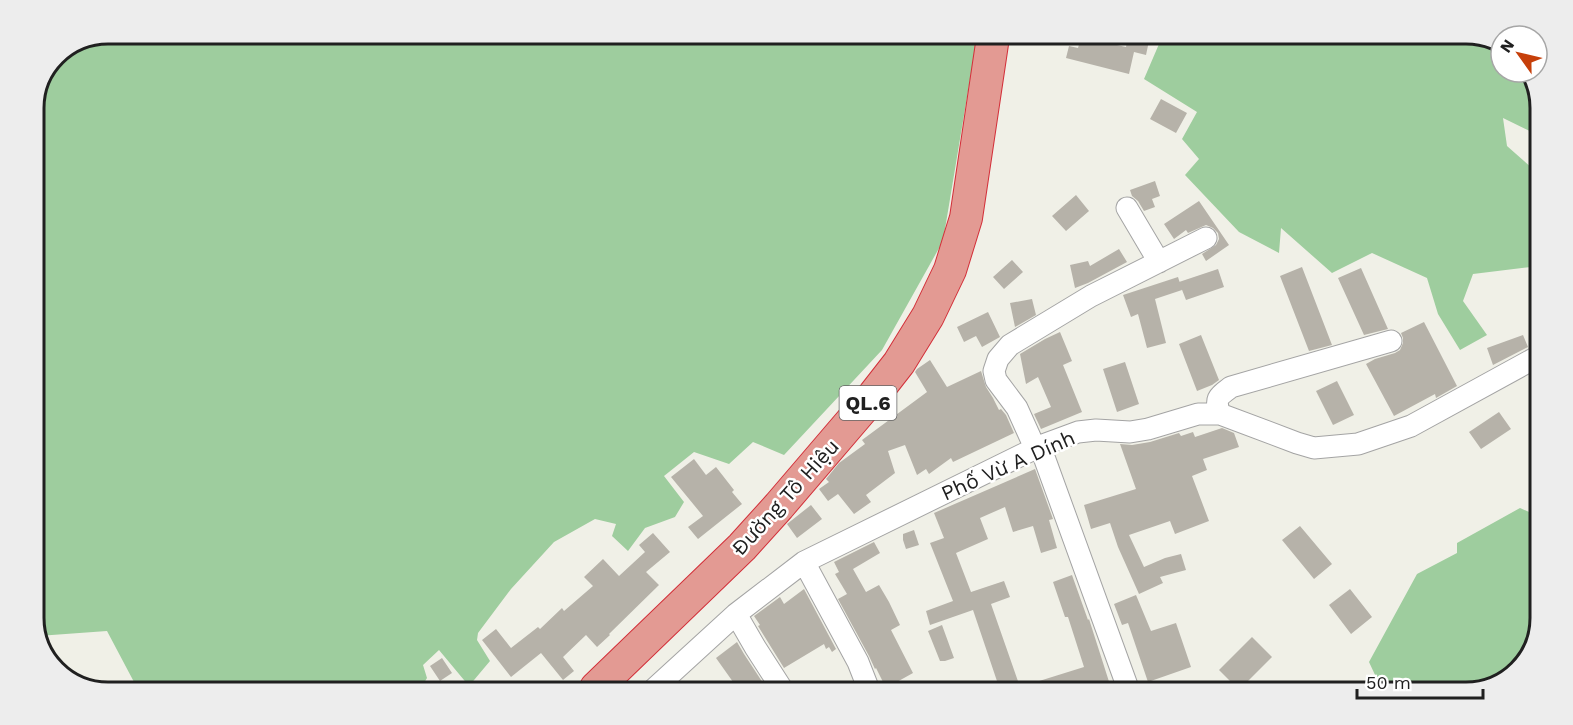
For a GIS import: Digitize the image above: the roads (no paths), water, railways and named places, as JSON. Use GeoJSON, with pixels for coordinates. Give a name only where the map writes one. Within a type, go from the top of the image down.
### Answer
{"type":"FeatureCollection","features":[{"type":"Feature","properties":{"kind":"highway","name":"Đường Tô Hiệu"},"geometry":{"type":"LineString","coordinates":[[603,681],[742,547],[779,506],[874,395],[899,363],[928,316],[950,270],[966,218],[992,44]]}},
{"type":"Feature","properties":{"kind":"street"},"geometry":{"type":"LineString","coordinates":[[1127,208],[1160,262]]}},
{"type":"Feature","properties":{"kind":"street"},"geometry":{"type":"LineString","coordinates":[[1124,681],[1038,447],[1017,408],[996,380],[994,371],[998,359],[1010,345],[1091,296],[1206,238]]}},
{"type":"Feature","properties":{"kind":"street"},"geometry":{"type":"LineString","coordinates":[[1220,414],[1216,405],[1219,396],[1231,387],[1391,341]]}},
{"type":"Feature","properties":{"kind":"street","name":"Phố Vừ A Dính"},"geometry":{"type":"LineString","coordinates":[[663,681],[736,614],[804,562],[1038,447],[1078,432],[1096,430],[1130,432],[1198,414],[1220,414],[1297,444],[1314,448],[1358,444],[1411,426],[1530,361]]}},
{"type":"Feature","properties":{"kind":"street"},"geometry":{"type":"LineString","coordinates":[[804,562],[858,662],[865,681]]}},
{"type":"Feature","properties":{"kind":"street"},"geometry":{"type":"LineString","coordinates":[[736,614],[777,681]]}}]}
